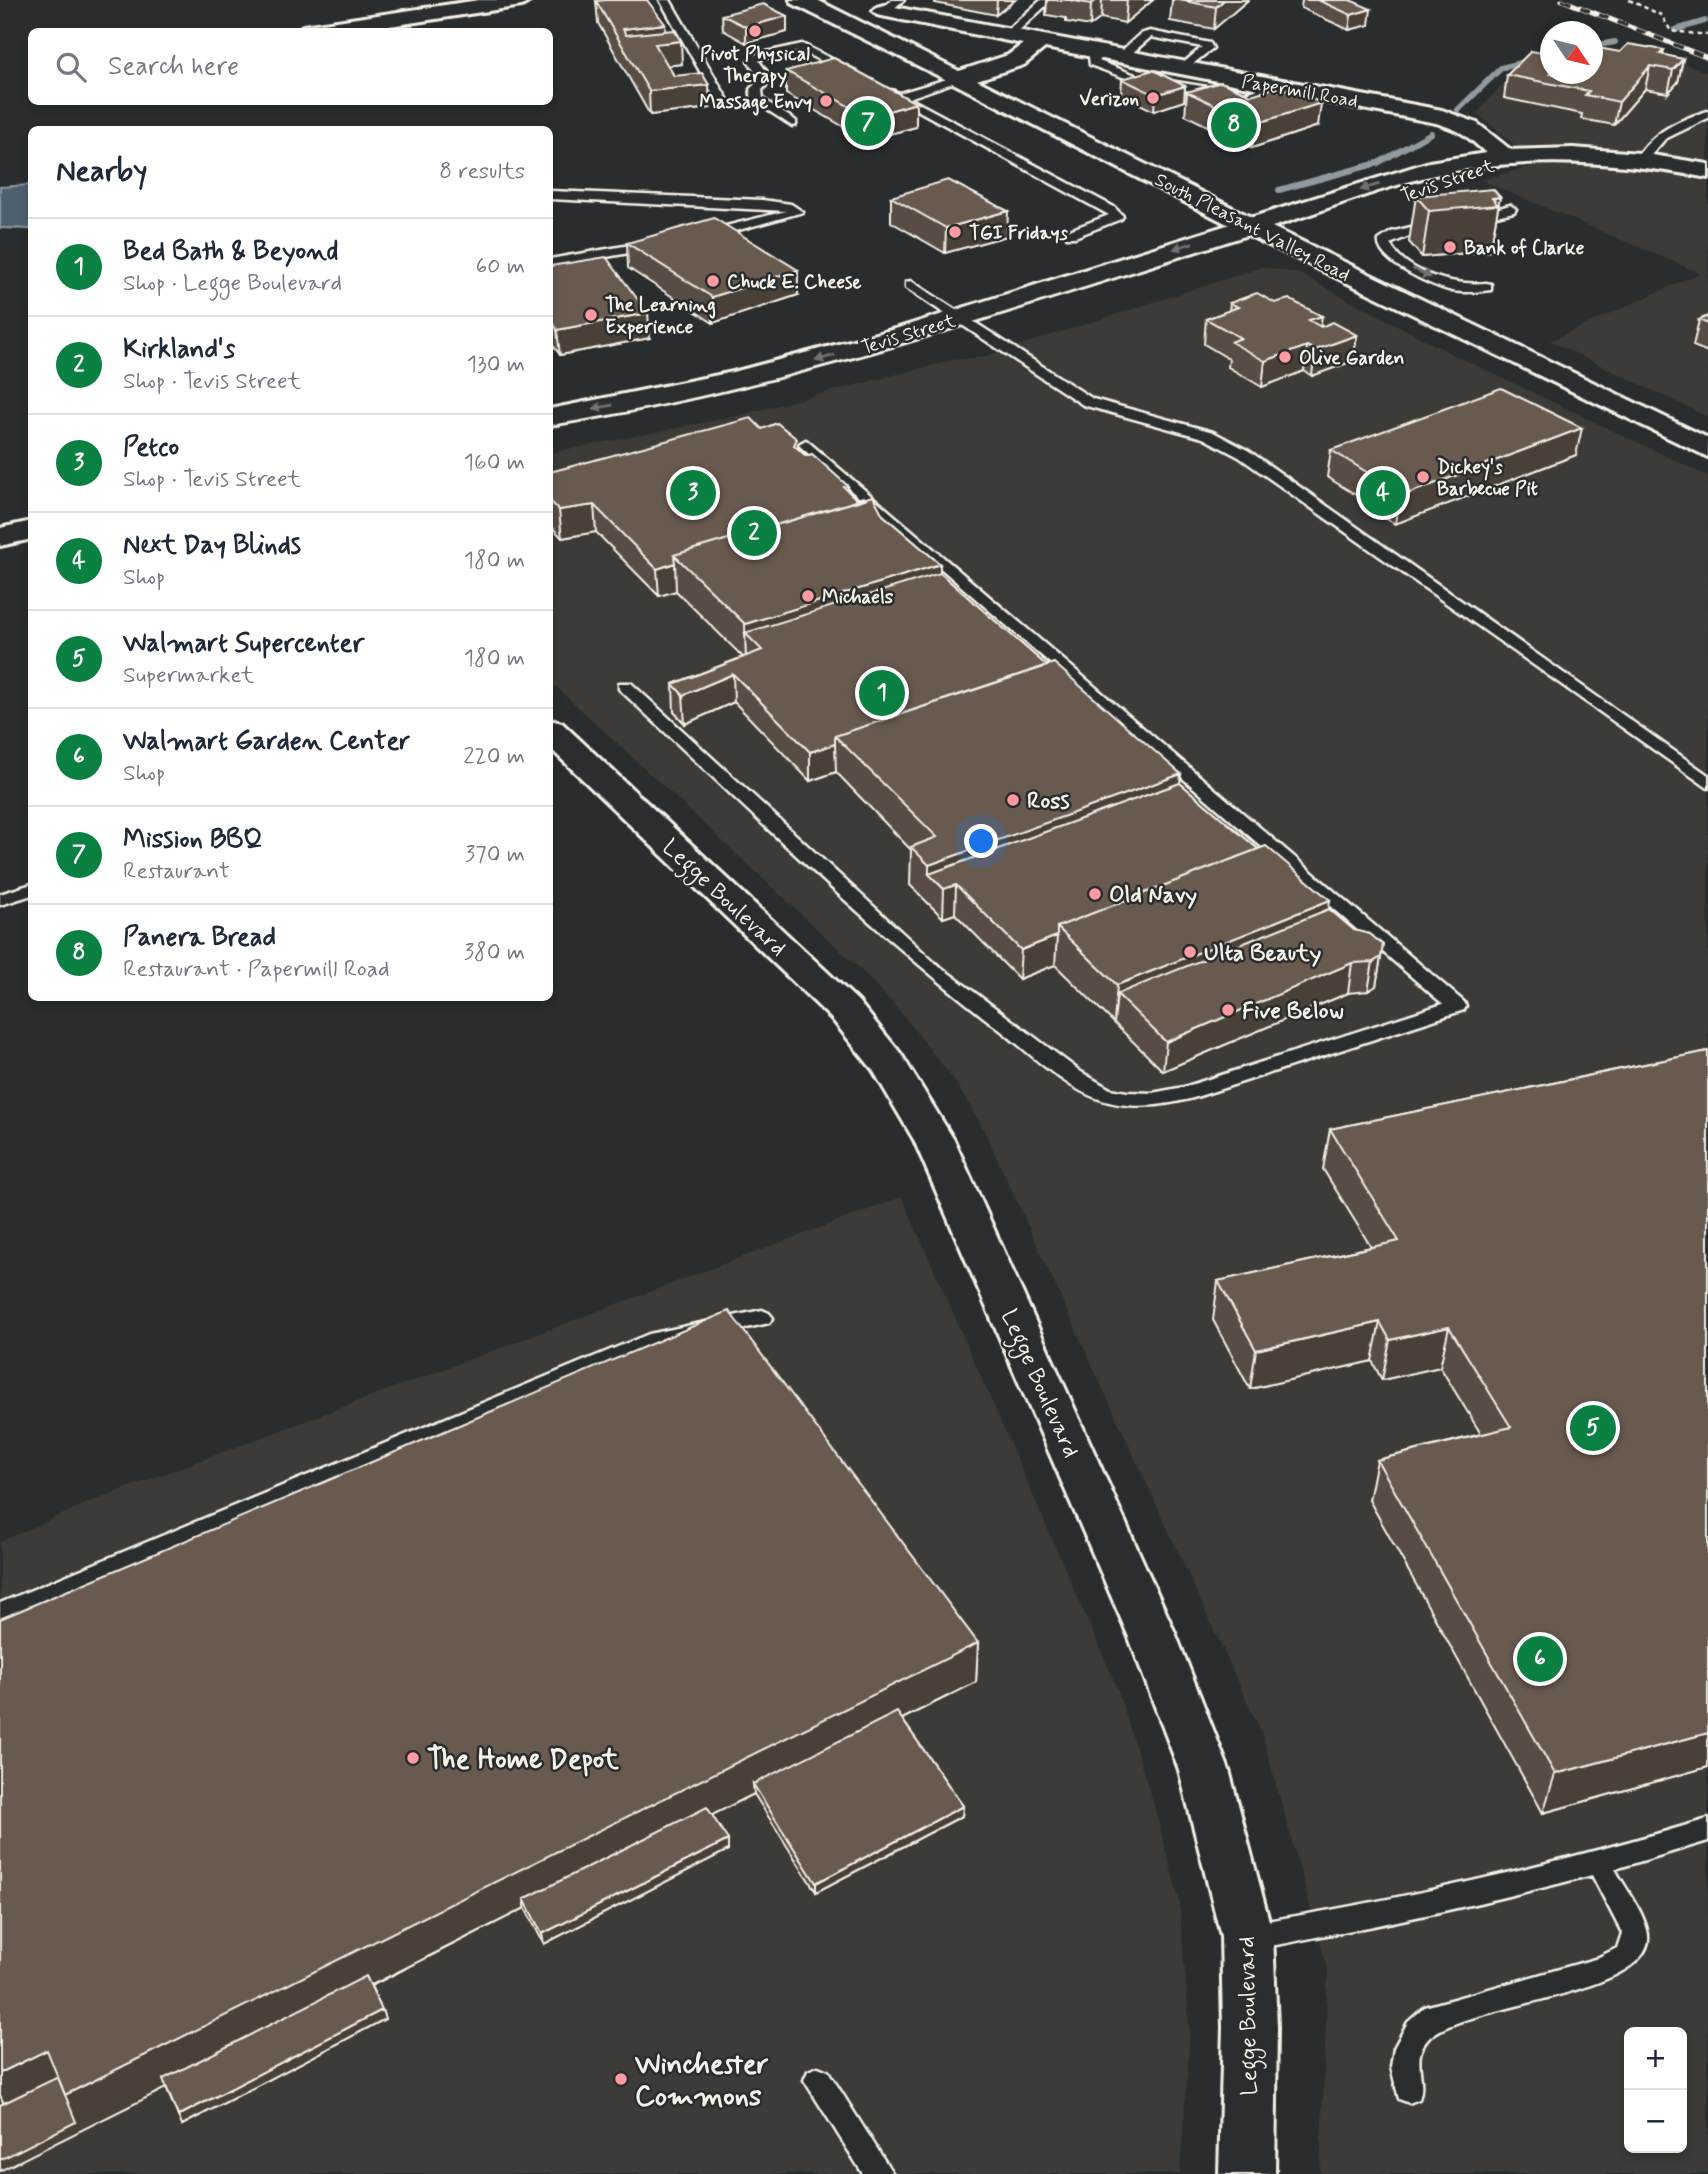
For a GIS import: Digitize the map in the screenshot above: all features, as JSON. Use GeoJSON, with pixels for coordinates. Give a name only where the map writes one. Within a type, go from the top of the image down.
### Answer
{"type":"FeatureCollection","features":[{"type":"Feature","properties":{"kind":"street"},"geometry":{"type":"LineString","coordinates":[[330,28],[522,0]]}},
{"type":"Feature","properties":{"kind":"street","name":"South Pleasant Valley Road"},"geometry":{"type":"LineString","coordinates":[[800,0],[961,78],[1275,239],[1708,449]]}},
{"type":"Feature","properties":{"kind":"street","name":"Papermill Road"},"geometry":{"type":"LineString","coordinates":[[892,5],[1007,35],[1442,117],[1469,128],[1509,158]]}},
{"type":"Feature","properties":{"kind":"street"},"geometry":{"type":"LineString","coordinates":[[961,78],[1016,60],[1040,41]]}},
{"type":"Feature","properties":{"kind":"street"},"geometry":{"type":"LineString","coordinates":[[1509,158],[1565,154],[1642,159],[1708,171]]}},
{"type":"Feature","properties":{"kind":"street","name":"Tevis Street"},"geometry":{"type":"LineString","coordinates":[[553,416],[785,368],[961,317],[1437,167],[1509,158]]}},
{"type":"Feature","properties":{"kind":"street","name":"Tevis Street"},"geometry":{"type":"LineString","coordinates":[[553,440],[816,384],[987,335],[1451,181],[1509,158]]}},
{"type":"Feature","properties":{"kind":"street"},"geometry":{"type":"LineString","coordinates":[[0,537],[28,531]]}},
{"type":"Feature","properties":{"kind":"street"},"geometry":{"type":"LineString","coordinates":[[0,556],[28,549]]}},
{"type":"Feature","properties":{"kind":"street","name":"Legge Boulevard"},"geometry":{"type":"LineString","coordinates":[[553,733],[845,1010],[888,1063],[934,1140],[1181,1703],[1205,1770],[1247,1936],[1250,2027],[1247,2174]]}},
{"type":"Feature","properties":{"kind":"lane"},"geometry":{"type":"LineString","coordinates":[[665,0],[722,100]]}},
{"type":"Feature","properties":{"kind":"lane"},"geometry":{"type":"LineString","coordinates":[[1007,35],[1047,0]]}},
{"type":"Feature","properties":{"kind":"lane"},"geometry":{"type":"LineString","coordinates":[[1184,68],[1204,54],[1208,48],[1206,45],[1150,34],[1111,55],[1093,58],[1094,63],[1136,79],[1237,97],[1258,94],[1267,85]]}},
{"type":"Feature","properties":{"kind":"lane"},"geometry":{"type":"LineString","coordinates":[[792,123],[758,100],[756,89],[771,79],[753,61],[757,57],[787,48],[808,48],[862,77]]}},
{"type":"Feature","properties":{"kind":"lane"},"geometry":{"type":"LineString","coordinates":[[814,70],[838,64]]}},
{"type":"Feature","properties":{"kind":"lane"},"geometry":{"type":"LineString","coordinates":[[899,97],[961,78]]}},
{"type":"Feature","properties":{"kind":"lane"},"geometry":{"type":"LineString","coordinates":[[880,87],[1117,216],[1071,234]]}},
{"type":"Feature","properties":{"kind":"lane"},"geometry":{"type":"LineString","coordinates":[[1642,159],[1647,145],[1662,134],[1708,114]]}},
{"type":"Feature","properties":{"kind":"lane"},"geometry":{"type":"LineString","coordinates":[[553,195],[762,204],[787,207],[797,212],[739,229],[700,236]]}},
{"type":"Feature","properties":{"kind":"lane"},"geometry":{"type":"LineString","coordinates":[[1463,221],[1514,213]]}},
{"type":"Feature","properties":{"kind":"lane"},"geometry":{"type":"LineString","coordinates":[[1421,222],[1385,240],[1383,246],[1392,258],[1450,287],[1486,287]]}},
{"type":"Feature","properties":{"kind":"lane"},"geometry":{"type":"LineString","coordinates":[[553,262],[661,243]]}},
{"type":"Feature","properties":{"kind":"lane"},"geometry":{"type":"LineString","coordinates":[[911,285],[1088,402],[1208,435],[1244,454],[1708,783]]}},
{"type":"Feature","properties":{"kind":"lane"},"geometry":{"type":"LineString","coordinates":[[625,686],[928,966],[1074,1077],[1104,1094],[1142,1100],[1186,1093],[1457,1006],[806,444]]}},
{"type":"Feature","properties":{"kind":"lane"},"geometry":{"type":"LineString","coordinates":[[0,900],[28,890]]}},
{"type":"Feature","properties":{"kind":"lane"},"geometry":{"type":"LineString","coordinates":[[0,1613],[657,1340],[762,1318]]}},
{"type":"Feature","properties":{"kind":"lane"},"geometry":{"type":"LineString","coordinates":[[1247,1936],[1342,1922],[1599,1864],[1708,1830]]}},
{"type":"Feature","properties":{"kind":"lane"},"geometry":{"type":"LineString","coordinates":[[1409,2090],[1404,2076],[1405,2049],[1415,2033],[1433,2016],[1601,1970],[1626,1956],[1633,1945],[1635,1932],[1599,1864]]}},
{"type":"Feature","properties":{"kind":"lane"},"geometry":{"type":"LineString","coordinates":[[818,2080],[879,2174]]}},
{"type":"Feature","properties":{"kind":"path"},"geometry":{"type":"LineString","coordinates":[[1629,0],[1661,15],[1665,26],[1671,30],[1686,35],[1708,35]]}},
{"type":"Feature","properties":{"kind":"shaded area"},"geometry":{"type":"Polygon","coordinates":[[[1645,47],[1708,73],[1708,417],[1550,341],[1700,273],[1480,180],[1538,165],[1477,113],[1509,77],[1540,76],[1540,84],[1603,84],[1603,54],[1645,47]]]}},
{"type":"Feature","properties":{"kind":"shaded area"},"geometry":{"type":"Polygon","coordinates":[[[1263,267],[1300,274],[1454,355],[1708,476],[1708,2174],[1320,2174],[1328,1970],[1262,1734],[983,1128],[954,1080],[899,1010],[857,966],[553,684],[553,452],[732,417],[953,360],[983,357],[1263,267]]]}},
{"type":"Feature","properties":{"kind":"shaded area","name":"Winchester Commons"},"geometry":{"type":"Polygon","coordinates":[[[902,1197],[1116,1685],[1152,1799],[1179,1899],[1190,2034],[1180,2174],[0,2174],[0,1542],[95,1500],[902,1197]]]}},
{"type":"Feature","properties":{"kind":"water"},"geometry":{"type":"Polygon","coordinates":[[[28,185],[28,229],[0,228],[0,187],[28,185]]]}},
{"type":"Feature","properties":{"kind":"building"},"geometry":{"type":"Polygon","coordinates":[[[647,0],[665,24],[623,29],[626,35],[674,30],[681,41],[655,44],[674,76],[702,73],[709,85],[649,91],[596,1],[647,0]]]}},
{"type":"Feature","properties":{"kind":"building"},"geometry":{"type":"Polygon","coordinates":[[[1069,0],[1097,0],[1091,4],[1069,0]]]}},
{"type":"Feature","properties":{"kind":"building"},"geometry":{"type":"Polygon","coordinates":[[[1179,0],[1224,0],[1216,7],[1179,0]]]}},
{"type":"Feature","properties":{"kind":"building"},"geometry":{"type":"Polygon","coordinates":[[[1318,0],[1350,0],[1371,9],[1351,15],[1318,0]]]}},
{"type":"Feature","properties":{"kind":"building"},"geometry":{"type":"Polygon","coordinates":[[[763,4],[787,16],[746,27],[722,15],[763,4]]]}},
{"type":"Feature","properties":{"kind":"building"},"geometry":{"type":"Polygon","coordinates":[[[1628,44],[1664,50],[1660,54],[1683,59],[1673,70],[1650,66],[1619,102],[1585,95],[1589,91],[1553,84],[1603,84],[1603,49],[1620,52],[1628,44]]]}},
{"type":"Feature","properties":{"kind":"building"},"geometry":{"type":"Polygon","coordinates":[[[1531,51],[1540,52],[1540,81],[1507,75],[1531,51]]]}},
{"type":"Feature","properties":{"kind":"building"},"geometry":{"type":"Polygon","coordinates":[[[834,58],[916,103],[868,117],[786,71],[834,58]]]}},
{"type":"Feature","properties":{"kind":"building"},"geometry":{"type":"Polygon","coordinates":[[[1153,70],[1185,86],[1155,95],[1122,79],[1153,70]]]}},
{"type":"Feature","properties":{"kind":"building"},"geometry":{"type":"Polygon","coordinates":[[[1221,82],[1251,95],[1274,88],[1281,91],[1289,88],[1321,103],[1255,124],[1187,92],[1221,82]]]}},
{"type":"Feature","properties":{"kind":"building"},"geometry":{"type":"Polygon","coordinates":[[[948,180],[1008,211],[946,228],[891,197],[948,180]]]}},
{"type":"Feature","properties":{"kind":"building"},"geometry":{"type":"Polygon","coordinates":[[[1493,189],[1500,197],[1492,198],[1498,205],[1429,211],[1416,196],[1493,189]]]}},
{"type":"Feature","properties":{"kind":"building"},"geometry":{"type":"Polygon","coordinates":[[[714,218],[798,270],[712,297],[627,243],[714,218]]]}},
{"type":"Feature","properties":{"kind":"building"},"geometry":{"type":"Polygon","coordinates":[[[606,257],[648,313],[557,330],[553,323],[553,266],[606,257]]]}},
{"type":"Feature","properties":{"kind":"building"},"geometry":{"type":"Polygon","coordinates":[[[1257,293],[1275,303],[1289,299],[1322,316],[1309,320],[1321,327],[1333,322],[1357,335],[1315,350],[1307,346],[1265,361],[1231,342],[1241,338],[1206,319],[1238,307],[1230,303],[1257,293]]]}},
{"type":"Feature","properties":{"kind":"building"},"geometry":{"type":"Polygon","coordinates":[[[1708,316],[1708,324],[1699,320],[1708,316]]]}},
{"type":"Feature","properties":{"kind":"building"},"geometry":{"type":"Polygon","coordinates":[[[1501,388],[1582,428],[1399,497],[1368,478],[1373,476],[1331,450],[1501,388]]]}},
{"type":"Feature","properties":{"kind":"building"},"geometry":{"type":"Polygon","coordinates":[[[751,418],[762,429],[777,423],[797,439],[794,445],[806,456],[812,454],[848,486],[844,487],[856,499],[865,499],[674,555],[675,563],[657,569],[594,505],[559,510],[553,504],[553,471],[751,418]]]}},
{"type":"Feature","properties":{"kind":"building"},"geometry":{"type":"Polygon","coordinates":[[[873,496],[883,515],[940,564],[745,624],[674,555],[873,496]]]}},
{"type":"Feature","properties":{"kind":"building"},"geometry":{"type":"Polygon","coordinates":[[[940,573],[1047,666],[835,736],[835,744],[810,752],[733,674],[683,695],[673,684],[762,650],[745,633],[940,573]]]}},
{"type":"Feature","properties":{"kind":"building","name":"Ross"},"geometry":{"type":"Polygon","coordinates":[[[1054,663],[1181,774],[929,865],[911,847],[937,837],[835,736],[1054,663]]]}},
{"type":"Feature","properties":{"kind":"building","name":"Old Navy"},"geometry":{"type":"Polygon","coordinates":[[[1180,783],[1258,849],[1057,927],[1057,936],[1021,950],[956,885],[944,889],[929,874],[1180,783]]]}},
{"type":"Feature","properties":{"kind":"building"},"geometry":{"type":"Polygon","coordinates":[[[1266,846],[1330,900],[1117,985],[1057,927],[1266,846]]]}},
{"type":"Feature","properties":{"kind":"building"},"geometry":{"type":"Polygon","coordinates":[[[1329,909],[1354,930],[1370,934],[1383,945],[1381,957],[1373,962],[1352,963],[1166,1042],[1117,994],[1329,909]]]}},
{"type":"Feature","properties":{"kind":"building"},"geometry":{"type":"Polygon","coordinates":[[[1708,1051],[1708,1733],[1555,1774],[1377,1460],[1511,1427],[1449,1327],[1390,1340],[1380,1322],[1256,1350],[1218,1281],[1399,1241],[1330,1129],[1708,1051]]]}},
{"type":"Feature","properties":{"kind":"building","name":"The Home Depot"},"geometry":{"type":"Polygon","coordinates":[[[729,1311],[978,1643],[65,2095],[47,2050],[0,2073],[0,1619],[729,1311]]]}},
{"type":"Feature","properties":{"kind":"building"},"geometry":{"type":"Polygon","coordinates":[[[897,1712],[963,1806],[816,1883],[753,1784],[897,1712]]]}},
{"type":"Feature","properties":{"kind":"building"},"geometry":{"type":"Polygon","coordinates":[[[707,1807],[728,1840],[542,1934],[524,1899],[707,1807]]]}},
{"type":"Feature","properties":{"kind":"building"},"geometry":{"type":"Polygon","coordinates":[[[366,1976],[382,2010],[178,2116],[163,2079],[366,1976]]]}},
{"type":"Feature","properties":{"kind":"building"},"geometry":{"type":"Polygon","coordinates":[[[58,2077],[76,2122],[0,2160],[0,2105],[58,2077]]]}},
{"type":"Feature","properties":{"kind":"waterway"},"geometry":{"type":"LineString","coordinates":[[1675,30],[1705,21]]}},
{"type":"Feature","properties":{"kind":"waterway"},"geometry":{"type":"LineString","coordinates":[[1603,44],[1615,42]]}},
{"type":"Feature","properties":{"kind":"waterway"},"geometry":{"type":"LineString","coordinates":[[1458,110],[1501,68],[1540,58]]}},
{"type":"Feature","properties":{"kind":"waterway"},"geometry":{"type":"LineString","coordinates":[[1279,190],[1378,163],[1431,133]]}},
{"type":"Feature","properties":{"kind":"railway"},"geometry":{"type":"LineString","coordinates":[[1562,0],[1708,58]]}},
{"type":"Feature","properties":{"kind":"place","name":"Pivot Physical Therapy"},"geometry":{"type":"Point","coordinates":[755,31]}},
{"type":"Feature","properties":{"kind":"place","name":"Verizon"},"geometry":{"type":"Point","coordinates":[1153,98]}},
{"type":"Feature","properties":{"kind":"place","name":"Massage Envy"},"geometry":{"type":"Point","coordinates":[826,101]}},
{"type":"Feature","properties":{"kind":"place","name":"Mission BBQ"},"geometry":{"type":"Point","coordinates":[868,123]}},
{"type":"Feature","properties":{"kind":"place","name":"Panera Bread"},"geometry":{"type":"Point","coordinates":[1234,125]}},
{"type":"Feature","properties":{"kind":"place","name":"TGI Fridays"},"geometry":{"type":"Point","coordinates":[955,232]}},
{"type":"Feature","properties":{"kind":"place","name":"Bank of Clarke"},"geometry":{"type":"Point","coordinates":[1450,247]}},
{"type":"Feature","properties":{"kind":"place","name":"Chuck E. Cheese"},"geometry":{"type":"Point","coordinates":[713,281]}},
{"type":"Feature","properties":{"kind":"place","name":"The Learning Experience"},"geometry":{"type":"Point","coordinates":[591,315]}},
{"type":"Feature","properties":{"kind":"place","name":"Olive Garden"},"geometry":{"type":"Point","coordinates":[1285,357]}},
{"type":"Feature","properties":{"kind":"place","name":"Dickey's Barbecue Pit"},"geometry":{"type":"Point","coordinates":[1423,477]}},
{"type":"Feature","properties":{"kind":"place","name":"Petco"},"geometry":{"type":"Point","coordinates":[693,493]}},
{"type":"Feature","properties":{"kind":"place","name":"Next Day Blinds"},"geometry":{"type":"Point","coordinates":[1383,493]}},
{"type":"Feature","properties":{"kind":"place","name":"Kirkland's"},"geometry":{"type":"Point","coordinates":[754,533]}},
{"type":"Feature","properties":{"kind":"place","name":"Michaels"},"geometry":{"type":"Point","coordinates":[808,596]}},
{"type":"Feature","properties":{"kind":"place","name":"Bed Bath & Beyond"},"geometry":{"type":"Point","coordinates":[882,693]}},
{"type":"Feature","properties":{"kind":"place","name":"Ross"},"geometry":{"type":"Point","coordinates":[1013,800]}},
{"type":"Feature","properties":{"kind":"place","name":"Old Navy"},"geometry":{"type":"Point","coordinates":[1095,894]}},
{"type":"Feature","properties":{"kind":"place","name":"Ulta Beauty"},"geometry":{"type":"Point","coordinates":[1190,952]}},
{"type":"Feature","properties":{"kind":"place","name":"Five Below"},"geometry":{"type":"Point","coordinates":[1228,1010]}},
{"type":"Feature","properties":{"kind":"place","name":"Walmart Supercenter"},"geometry":{"type":"Point","coordinates":[1593,1428]}},
{"type":"Feature","properties":{"kind":"place","name":"Walmart Garden Center"},"geometry":{"type":"Point","coordinates":[1540,1659]}},
{"type":"Feature","properties":{"kind":"place","name":"The Home Depot"},"geometry":{"type":"Point","coordinates":[413,1758]}},
{"type":"Feature","properties":{"kind":"place","name":"Winchester Commons"},"geometry":{"type":"Point","coordinates":[621,2079]}}]}
